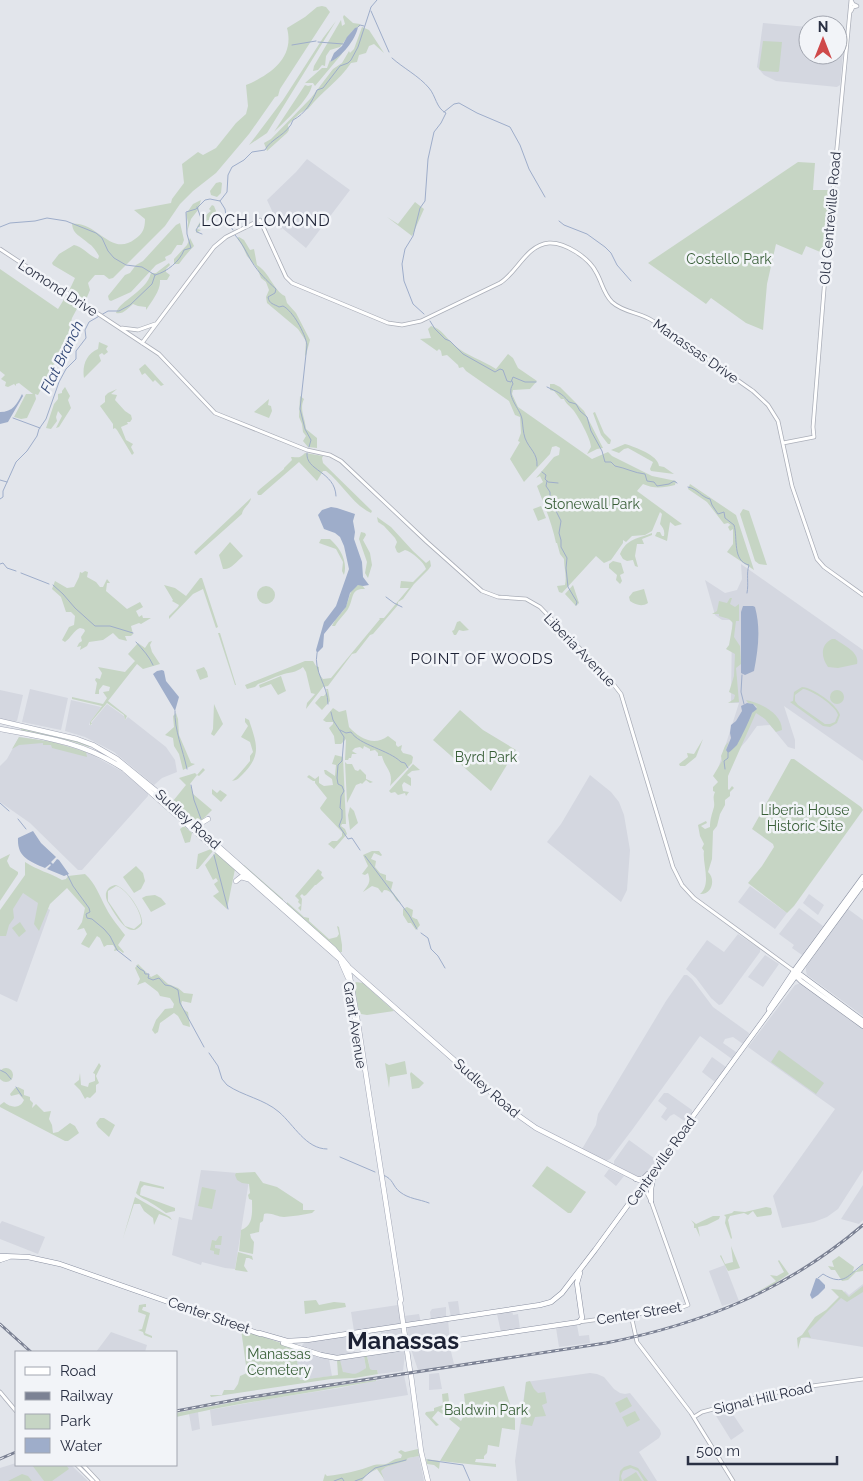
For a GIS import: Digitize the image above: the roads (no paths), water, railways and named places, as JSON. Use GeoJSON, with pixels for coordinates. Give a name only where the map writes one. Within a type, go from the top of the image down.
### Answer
{"type":"FeatureCollection","features":[{"type":"Feature","properties":{"kind":"main road"},"geometry":{"type":"LineString","coordinates":[[849,14],[852,8],[857,6],[851,0]]}},
{"type":"Feature","properties":{"kind":"main road","name":"Old Centreville Road"},"geometry":{"type":"LineString","coordinates":[[783,443],[814,437],[813,427],[827,252],[851,0]]}},
{"type":"Feature","properties":{"kind":"main road","name":"Manassas Drive"},"geometry":{"type":"LineString","coordinates":[[157,322],[214,247],[226,237],[260,220],[288,279],[295,285],[388,323],[398,325],[421,321],[503,281],[530,252],[539,246],[550,243],[560,245],[592,265],[604,291],[616,305],[652,320],[760,396],[768,405],[776,418],[792,486],[817,559],[824,567],[863,595]]}},
{"type":"Feature","properties":{"kind":"main road","name":"Lomond Drive"},"geometry":{"type":"LineString","coordinates":[[0,249],[142,343]]}},
{"type":"Feature","properties":{"kind":"main road"},"geometry":{"type":"LineString","coordinates":[[142,343],[157,322]]}},
{"type":"Feature","properties":{"kind":"main road","name":"Lomond Drive"},"geometry":{"type":"LineString","coordinates":[[116,326],[128,330],[138,330],[157,322]]}},
{"type":"Feature","properties":{"kind":"main road","name":"Liberia Avenue"},"geometry":{"type":"LineString","coordinates":[[142,343],[161,356],[215,413],[308,450],[330,454],[341,460],[426,542],[482,590],[498,597],[526,599],[537,605],[611,681],[622,697],[673,867],[682,885],[697,901],[863,1021]]}},
{"type":"Feature","properties":{"kind":"main road","name":"Sudley Road"},"geometry":{"type":"LineString","coordinates":[[0,721],[78,739],[99,748],[131,769],[339,956],[365,982],[518,1116],[536,1128],[636,1179],[644,1185]]}},
{"type":"Feature","properties":{"kind":"main road","name":"Sudley Road"},"geometry":{"type":"LineString","coordinates":[[0,729],[63,741],[106,758],[137,780],[339,956]]}},
{"type":"Feature","properties":{"kind":"main road"},"geometry":{"type":"LineString","coordinates":[[189,821],[198,825],[208,819]]}},
{"type":"Feature","properties":{"kind":"main road","name":"Centreville Road"},"geometry":{"type":"LineString","coordinates":[[764,1019],[861,876]]}},
{"type":"Feature","properties":{"kind":"main road"},"geometry":{"type":"LineString","coordinates":[[236,880],[241,877],[250,880]]}},
{"type":"Feature","properties":{"kind":"main road","name":"Centreville Road"},"geometry":{"type":"LineString","coordinates":[[404,1326],[547,1304],[554,1301],[564,1291],[644,1185],[790,984],[796,973],[806,963],[863,884]]}},
{"type":"Feature","properties":{"kind":"main road"},"geometry":{"type":"LineString","coordinates":[[344,952],[339,956],[348,979]]}},
{"type":"Feature","properties":{"kind":"main road"},"geometry":{"type":"LineString","coordinates":[[806,963],[805,974],[810,981]]}},
{"type":"Feature","properties":{"kind":"main road","name":"Grant Avenue"},"geometry":{"type":"LineString","coordinates":[[348,966],[348,979],[404,1326],[421,1451],[427,1479]]}},
{"type":"Feature","properties":{"kind":"main road","name":"Grant Avenue"},"geometry":{"type":"LineString","coordinates":[[348,966],[400,1302]]}},
{"type":"Feature","properties":{"kind":"main road","name":"Liberia Avenue"},"geometry":{"type":"LineString","coordinates":[[796,973],[801,981],[863,1026]]}},
{"type":"Feature","properties":{"kind":"main road"},"geometry":{"type":"LineString","coordinates":[[352,991],[355,980],[358,979],[365,982]]}},
{"type":"Feature","properties":{"kind":"main road"},"geometry":{"type":"LineString","coordinates":[[790,984],[796,980],[801,981]]}},
{"type":"Feature","properties":{"kind":"main road"},"geometry":{"type":"LineString","coordinates":[[636,1179],[644,1178],[660,1163]]}},
{"type":"Feature","properties":{"kind":"main road"},"geometry":{"type":"LineString","coordinates":[[651,1201],[651,1186],[655,1170]]}},
{"type":"Feature","properties":{"kind":"main road"},"geometry":{"type":"LineString","coordinates":[[644,1185],[651,1201]]}},
{"type":"Feature","properties":{"kind":"main road","name":"Center Street"},"geometry":{"type":"LineString","coordinates":[[0,1256],[34,1258],[60,1264],[302,1349],[323,1356],[337,1358],[583,1321],[684,1308],[688,1302],[651,1201]]}},
{"type":"Feature","properties":{"kind":"main road"},"geometry":{"type":"LineString","coordinates":[[0,1260],[10,1256]]}},
{"type":"Feature","properties":{"kind":"main road"},"geometry":{"type":"LineString","coordinates":[[583,1321],[577,1280],[588,1260]]}},
{"type":"Feature","properties":{"kind":"main road"},"geometry":{"type":"LineString","coordinates":[[632,1315],[637,1342],[694,1417],[733,1481]]}},
{"type":"Feature","properties":{"kind":"main road"},"geometry":{"type":"LineString","coordinates":[[259,1333],[287,1341],[307,1340],[404,1326]]}},
{"type":"Feature","properties":{"kind":"main road"},"geometry":{"type":"LineString","coordinates":[[302,1349],[302,1344],[307,1340]]}},
{"type":"Feature","properties":{"kind":"main road","name":"Signal Hill Road"},"geometry":{"type":"LineString","coordinates":[[694,1417],[702,1412],[784,1390],[863,1379]]}},
{"type":"Feature","properties":{"kind":"main road"},"geometry":{"type":"LineString","coordinates":[[0,1392],[15,1410]]}},
{"type":"Feature","properties":{"kind":"main road"},"geometry":{"type":"LineString","coordinates":[[79,1466],[93,1481]]}},
{"type":"Feature","properties":{"kind":"main road"},"geometry":{"type":"LineString","coordinates":[[85,1466],[98,1481]]}},
{"type":"Feature","properties":{"kind":"water"},"geometry":{"type":"Polygon","coordinates":[[[358,27],[347,48],[339,57],[330,62],[334,53],[342,46],[355,28],[358,27]]]}},
{"type":"Feature","properties":{"kind":"water"},"geometry":{"type":"Polygon","coordinates":[[[22,394],[23,396],[8,422],[0,424],[0,412],[11,409],[22,394]]]}},
{"type":"Feature","properties":{"kind":"water"},"geometry":{"type":"Polygon","coordinates":[[[331,507],[355,514],[353,521],[354,539],[362,562],[363,577],[369,585],[358,585],[350,593],[346,607],[324,634],[323,647],[317,653],[316,650],[324,622],[336,606],[349,569],[340,537],[324,529],[318,515],[322,510],[331,507]]]}},
{"type":"Feature","properties":{"kind":"water"},"geometry":{"type":"Polygon","coordinates":[[[743,606],[755,607],[758,631],[758,647],[754,671],[745,675],[741,673],[741,612],[743,606]]]}},
{"type":"Feature","properties":{"kind":"water"},"geometry":{"type":"Polygon","coordinates":[[[164,671],[166,681],[179,697],[175,711],[153,674],[164,671]]]}},
{"type":"Feature","properties":{"kind":"water"},"geometry":{"type":"Polygon","coordinates":[[[747,703],[753,704],[757,709],[752,713],[737,745],[728,753],[726,750],[731,738],[731,725],[742,711],[741,706],[747,703]]]}},
{"type":"Feature","properties":{"kind":"water"},"geometry":{"type":"Polygon","coordinates":[[[33,831],[41,843],[56,857],[51,862],[53,864],[57,859],[59,860],[69,874],[64,876],[47,869],[50,864],[45,868],[25,858],[20,850],[18,838],[33,831]]]}},
{"type":"Feature","properties":{"kind":"water"},"geometry":{"type":"Polygon","coordinates":[[[816,1278],[825,1285],[825,1288],[812,1299],[810,1295],[816,1278]]]}},
{"type":"Feature","properties":{"kind":"waterway","name":"Flat Branch"},"geometry":{"type":"LineString","coordinates":[[0,499],[3,497],[3,491],[16,462],[27,451],[46,419],[59,382],[66,369],[76,359],[76,351],[86,338],[85,330],[89,322],[108,311],[119,311],[130,305],[152,284],[155,275],[168,269],[176,262],[184,250],[191,248],[187,234],[186,212],[196,209],[205,200],[220,201],[227,192],[228,175],[232,167],[244,160],[252,152],[265,150],[267,146],[284,133],[293,120],[305,111],[317,90],[323,88],[340,66],[351,60],[358,47],[371,7],[377,0]]}},
{"type":"Feature","properties":{"kind":"waterway"},"geometry":{"type":"LineString","coordinates":[[371,11],[389,52]]}},
{"type":"Feature","properties":{"kind":"waterway"},"geometry":{"type":"LineString","coordinates":[[358,27],[360,25],[364,26]]}},
{"type":"Feature","properties":{"kind":"waterway"},"geometry":{"type":"LineString","coordinates":[[292,45],[316,41]]}},
{"type":"Feature","properties":{"kind":"waterway"},"geometry":{"type":"LineString","coordinates":[[318,42],[343,44]]}},
{"type":"Feature","properties":{"kind":"waterway"},"geometry":{"type":"LineString","coordinates":[[392,58],[425,84],[440,108],[446,113],[434,132],[428,159],[425,201],[420,208],[413,236],[405,249],[402,264],[404,281],[413,304],[424,314]]}},
{"type":"Feature","properties":{"kind":"waterway"},"geometry":{"type":"LineString","coordinates":[[444,112],[454,104],[459,103],[510,127],[520,145],[529,169],[545,197]]}},
{"type":"Feature","properties":{"kind":"waterway"},"geometry":{"type":"LineString","coordinates":[[220,201],[225,209],[227,222],[233,230]]}},
{"type":"Feature","properties":{"kind":"waterway"},"geometry":{"type":"LineString","coordinates":[[197,207],[202,221],[196,230],[202,234]]}},
{"type":"Feature","properties":{"kind":"waterway"},"geometry":{"type":"LineString","coordinates":[[0,227],[10,223],[47,218],[66,221],[96,233],[102,238],[108,251],[114,258],[126,265],[142,267],[155,275]]}},
{"type":"Feature","properties":{"kind":"waterway"},"geometry":{"type":"LineString","coordinates":[[559,221],[564,225],[587,234],[605,247],[631,281]]}},
{"type":"Feature","properties":{"kind":"waterway"},"geometry":{"type":"LineString","coordinates":[[235,235],[257,269],[276,289],[275,293],[268,297],[269,301],[279,307],[283,306],[291,313],[306,340],[300,409],[305,429],[311,440],[309,447]]}},
{"type":"Feature","properties":{"kind":"waterway"},"geometry":{"type":"LineString","coordinates":[[430,321],[435,329],[463,354],[495,372],[500,369],[503,370],[507,381],[511,382],[513,377],[525,382],[536,382]]}},
{"type":"Feature","properties":{"kind":"waterway"},"geometry":{"type":"LineString","coordinates":[[512,381],[512,397],[521,415],[525,438],[535,454],[537,466]]}},
{"type":"Feature","properties":{"kind":"waterway"},"geometry":{"type":"LineString","coordinates":[[547,387],[561,394],[569,402],[576,404],[587,417],[605,462],[611,462],[615,466],[645,474],[647,481],[654,482],[657,486],[674,481],[677,483]]}},
{"type":"Feature","properties":{"kind":"waterway"},"geometry":{"type":"LineString","coordinates":[[13,418],[40,428]]}},
{"type":"Feature","properties":{"kind":"waterway"},"geometry":{"type":"LineString","coordinates":[[307,453],[311,464],[331,481],[336,496]]}},
{"type":"Feature","properties":{"kind":"waterway"},"geometry":{"type":"LineString","coordinates":[[542,472],[546,475],[545,479],[548,482],[558,483]]}},
{"type":"Feature","properties":{"kind":"waterway","name":"Flat Branch"},"geometry":{"type":"LineString","coordinates":[[0,480],[7,482]]}},
{"type":"Feature","properties":{"kind":"waterway"},"geometry":{"type":"LineString","coordinates":[[547,481],[546,486],[550,492],[550,499],[561,521],[559,533],[561,547],[567,558],[568,587],[577,602],[576,605]]}},
{"type":"Feature","properties":{"kind":"waterway"},"geometry":{"type":"LineString","coordinates":[[688,487],[710,499],[718,514],[724,512],[725,518],[734,525],[738,554],[740,559],[749,565],[747,593]]}},
{"type":"Feature","properties":{"kind":"waterway"},"geometry":{"type":"LineString","coordinates":[[0,564],[3,563],[7,568],[16,571]]}},
{"type":"Feature","properties":{"kind":"waterway"},"geometry":{"type":"LineString","coordinates":[[21,573],[49,584]]}},
{"type":"Feature","properties":{"kind":"waterway"},"geometry":{"type":"LineString","coordinates":[[53,585],[95,626],[110,626],[133,633]]}},
{"type":"Feature","properties":{"kind":"waterway"},"geometry":{"type":"LineString","coordinates":[[386,597],[402,607]]}},
{"type":"Feature","properties":{"kind":"waterway"},"geometry":{"type":"LineString","coordinates":[[136,642],[153,665]]}},
{"type":"Feature","properties":{"kind":"waterway"},"geometry":{"type":"LineString","coordinates":[[317,653],[317,666],[326,691],[328,704]]}},
{"type":"Feature","properties":{"kind":"waterway"},"geometry":{"type":"LineString","coordinates":[[742,675],[741,692],[744,704]]}},
{"type":"Feature","properties":{"kind":"waterway"},"geometry":{"type":"LineString","coordinates":[[175,711],[177,732],[187,769]]}},
{"type":"Feature","properties":{"kind":"waterway"},"geometry":{"type":"LineString","coordinates":[[331,712],[333,720],[344,737],[342,761],[338,765],[337,778],[338,784],[342,786],[344,791],[341,796],[340,808],[342,810],[342,818],[339,826],[348,839],[352,838],[360,850]]}},
{"type":"Feature","properties":{"kind":"waterway"},"geometry":{"type":"LineString","coordinates":[[340,730],[346,733],[351,732],[360,740],[405,763],[408,768]]}},
{"type":"Feature","properties":{"kind":"waterway"},"geometry":{"type":"LineString","coordinates":[[725,769],[724,761],[728,758],[728,753]]}},
{"type":"Feature","properties":{"kind":"waterway"},"geometry":{"type":"LineString","coordinates":[[191,785],[201,819]]}},
{"type":"Feature","properties":{"kind":"waterway"},"geometry":{"type":"LineString","coordinates":[[0,803],[9,811]]}},
{"type":"Feature","properties":{"kind":"waterway"},"geometry":{"type":"LineString","coordinates":[[18,819],[26,829]]}},
{"type":"Feature","properties":{"kind":"waterway"},"geometry":{"type":"LineString","coordinates":[[214,855],[228,909]]}},
{"type":"Feature","properties":{"kind":"waterway"},"geometry":{"type":"LineString","coordinates":[[365,856],[409,915],[417,929]]}},
{"type":"Feature","properties":{"kind":"waterway"},"geometry":{"type":"LineString","coordinates":[[67,874],[89,908],[90,912],[86,914],[87,918],[92,919],[104,929],[117,950],[131,961]]}},
{"type":"Feature","properties":{"kind":"waterway"},"geometry":{"type":"LineString","coordinates":[[421,933],[428,938],[431,949],[445,968]]}},
{"type":"Feature","properties":{"kind":"waterway"},"geometry":{"type":"LineString","coordinates":[[137,966],[145,974],[149,974],[148,978],[153,980],[159,978],[165,985],[178,990],[180,1003],[204,1047]]}},
{"type":"Feature","properties":{"kind":"waterway"},"geometry":{"type":"LineString","coordinates":[[209,1053],[227,1085],[273,1108],[285,1117],[307,1141],[320,1148],[327,1149]]}},
{"type":"Feature","properties":{"kind":"waterway","name":"Flat Branch"},"geometry":{"type":"LineString","coordinates":[[0,1070],[11,1079]]}},
{"type":"Feature","properties":{"kind":"waterway","name":"Flat Branch"},"geometry":{"type":"LineString","coordinates":[[16,1087],[22,1096]]}},
{"type":"Feature","properties":{"kind":"waterway"},"geometry":{"type":"LineString","coordinates":[[340,1157],[375,1172]]}},
{"type":"Feature","properties":{"kind":"waterway"},"geometry":{"type":"LineString","coordinates":[[383,1175],[389,1178],[397,1190],[403,1194],[429,1203]]}},
{"type":"Feature","properties":{"kind":"waterway"},"geometry":{"type":"LineString","coordinates":[[818,1278],[823,1274],[830,1278],[845,1278],[863,1264]]}},
{"type":"Feature","properties":{"kind":"waterway"},"geometry":{"type":"LineString","coordinates":[[355,1481],[363,1478],[375,1468],[406,1460]]}},
{"type":"Feature","properties":{"kind":"waterway"},"geometry":{"type":"LineString","coordinates":[[428,1460],[463,1465],[470,1481]]}},
{"type":"Feature","properties":{"kind":"waterway"},"geometry":{"type":"LineString","coordinates":[[334,1481],[342,1478],[344,1481]]}},
{"type":"Feature","properties":{"kind":"railway"},"geometry":{"type":"LineString","coordinates":[[178,1411],[245,1398],[606,1343],[676,1326],[742,1301],[774,1286],[834,1248],[863,1225]]}},
{"type":"Feature","properties":{"kind":"railway"},"geometry":{"type":"LineString","coordinates":[[0,1324],[30,1351]]}},
{"type":"Feature","properties":{"kind":"railway"},"geometry":{"type":"LineString","coordinates":[[0,1459],[15,1452]]}},
{"type":"Feature","properties":{"kind":"district","name":"LOCH LOMOND"},"geometry":{"type":"Point","coordinates":[266,220]}},
{"type":"Feature","properties":{"kind":"district","name":"POINT OF WOODS"},"geometry":{"type":"Point","coordinates":[482,659]}},
{"type":"Feature","properties":{"kind":"district","name":"Manassas"},"geometry":{"type":"Point","coordinates":[403,1341]}},
{"type":"Feature","properties":{"kind":"park label","name":"Costello Park"},"geometry":{"type":"Point","coordinates":[729,259]}},
{"type":"Feature","properties":{"kind":"park label","name":"Stonewall Park"},"geometry":{"type":"Point","coordinates":[592,504]}},
{"type":"Feature","properties":{"kind":"park label","name":"Byrd Park"},"geometry":{"type":"Point","coordinates":[486,757]}},
{"type":"Feature","properties":{"kind":"park label","name":"Liberia House Historic Site"},"geometry":{"type":"Point","coordinates":[805,818]}},
{"type":"Feature","properties":{"kind":"park label","name":"Manassas Cemetery"},"geometry":{"type":"Point","coordinates":[279,1362]}},
{"type":"Feature","properties":{"kind":"park label","name":"Baldwin Park"},"geometry":{"type":"Point","coordinates":[486,1410]}}]}
